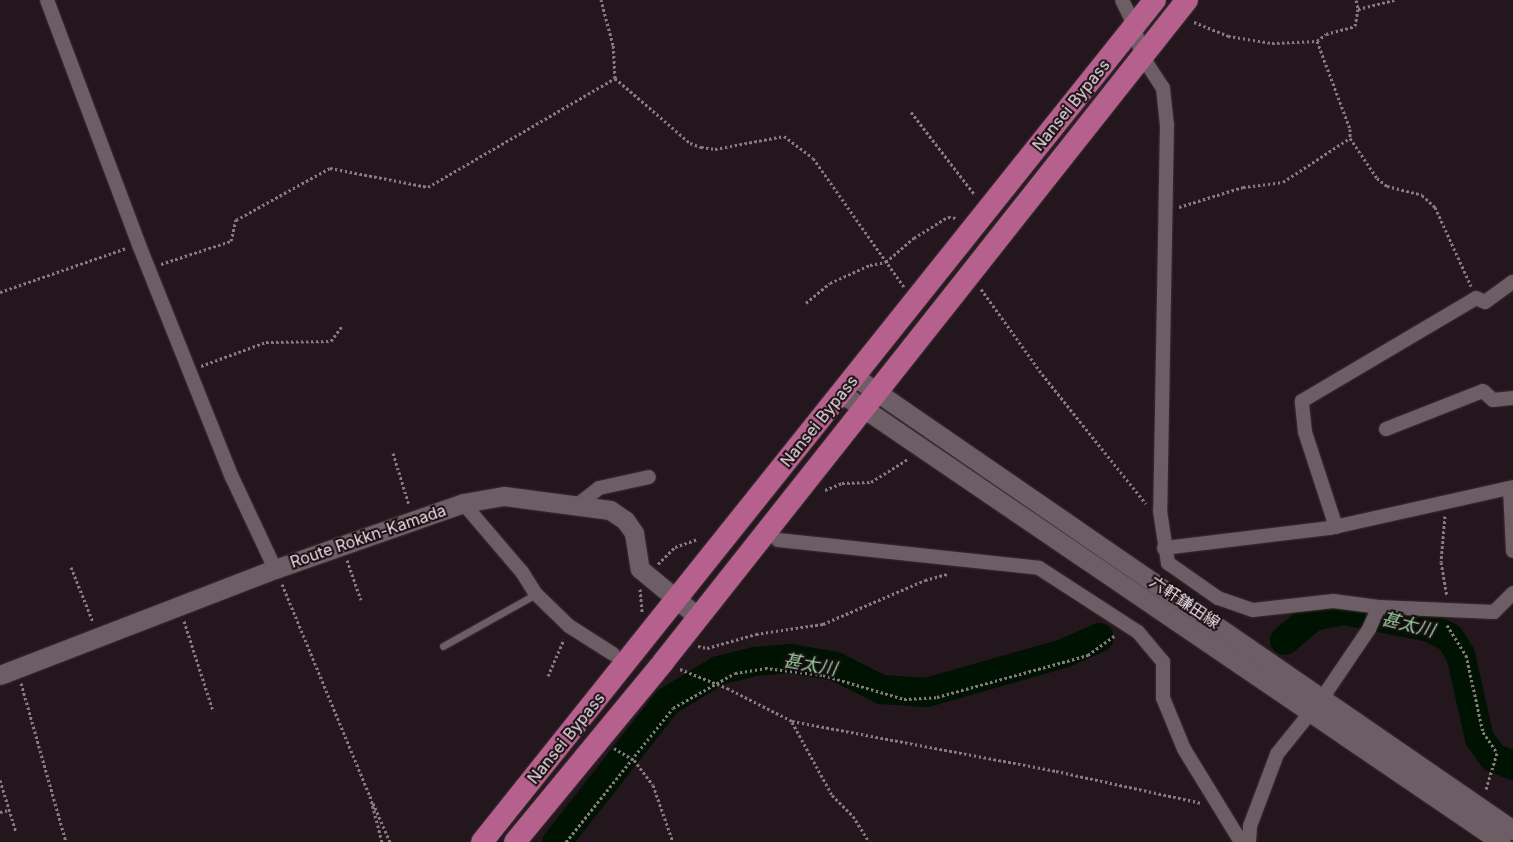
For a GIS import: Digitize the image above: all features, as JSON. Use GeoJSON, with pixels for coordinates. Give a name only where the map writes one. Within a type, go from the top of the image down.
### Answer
{"type":"FeatureCollection","features":[{"type":"Feature","properties":{"kind":"highway","name":"Nansei Bypass"},"geometry":{"type":"LineString","coordinates":[[482,842],[1155,0]]}},
{"type":"Feature","properties":{"kind":"highway","name":"Nansei Bypass"},"geometry":{"type":"LineString","coordinates":[[515,842],[1142,56],[1188,10]]}},
{"type":"Feature","properties":{"kind":"main road","name":"六軒鎌田線"},"geometry":{"type":"LineString","coordinates":[[848,385],[1309,712],[1501,842]]}},
{"type":"Feature","properties":{"kind":"main road","name":"六軒鎌田線"},"geometry":{"type":"LineString","coordinates":[[869,400],[1323,697],[1513,830]]}},
{"type":"Feature","properties":{"kind":"main road","name":"Route Rokkn-Kamada"},"geometry":{"type":"LineString","coordinates":[[9,672],[172,608],[342,545],[463,503],[504,496],[610,510],[625,520],[634,533],[640,569],[697,616]]}},
{"type":"Feature","properties":{"kind":"street"},"geometry":{"type":"LineString","coordinates":[[47,0],[149,270],[191,369],[232,477],[275,569]]}},
{"type":"Feature","properties":{"kind":"street"},"geometry":{"type":"LineString","coordinates":[[1122,0],[1134,25],[1142,56],[1163,88],[1167,124],[1160,511],[1164,548],[1168,563],[1218,598],[1253,610],[1333,601],[1379,608],[1494,612],[1513,593]]}},
{"type":"Feature","properties":{"kind":"street"},"geometry":{"type":"LineString","coordinates":[[1336,527],[1304,432],[1302,401],[1476,298],[1485,302],[1513,282]]}},
{"type":"Feature","properties":{"kind":"street"},"geometry":{"type":"LineString","coordinates":[[1386,429],[1483,391],[1493,400],[1513,398]]}},
{"type":"Feature","properties":{"kind":"street"},"geometry":{"type":"LineString","coordinates":[[576,506],[599,488],[649,477]]}},
{"type":"Feature","properties":{"kind":"street"},"geometry":{"type":"LineString","coordinates":[[1164,548],[1336,527],[1412,512],[1447,500],[1512,488],[1513,551]]}},
{"type":"Feature","properties":{"kind":"street"},"geometry":{"type":"LineString","coordinates":[[463,503],[536,594],[569,626],[613,654]]}},
{"type":"Feature","properties":{"kind":"street"},"geometry":{"type":"LineString","coordinates":[[778,540],[1039,568],[1138,632],[1163,662],[1164,698],[1184,749],[1240,842]]}},
{"type":"Feature","properties":{"kind":"street"},"geometry":{"type":"LineString","coordinates":[[1249,842],[1250,826],[1277,754],[1323,697],[1369,629],[1379,608]]}},
{"type":"Feature","properties":{"kind":"lane"},"geometry":{"type":"LineString","coordinates":[[442,646],[536,594]]}},
{"type":"Feature","properties":{"kind":"path"},"geometry":{"type":"LineString","coordinates":[[601,0],[613,45],[615,78],[690,143],[701,147],[715,149],[784,136],[813,158],[906,290]]}},
{"type":"Feature","properties":{"kind":"path"},"geometry":{"type":"LineString","coordinates":[[1188,10],[1237,37],[1272,43],[1317,41],[1326,34],[1355,26],[1358,9],[1356,0]]}},
{"type":"Feature","properties":{"kind":"path"},"geometry":{"type":"LineString","coordinates":[[1358,9],[1395,0]]}},
{"type":"Feature","properties":{"kind":"path"},"geometry":{"type":"LineString","coordinates":[[1317,41],[1350,129],[1350,138],[1377,178],[1387,186],[1422,195],[1435,207],[1476,298]]}},
{"type":"Feature","properties":{"kind":"path"},"geometry":{"type":"LineString","coordinates":[[149,270],[166,261],[230,241],[236,220],[330,168],[428,187],[615,78]]}},
{"type":"Feature","properties":{"kind":"path"},"geometry":{"type":"LineString","coordinates":[[911,112],[977,197],[971,204]]}},
{"type":"Feature","properties":{"kind":"path"},"geometry":{"type":"LineString","coordinates":[[1164,208],[1243,188],[1283,182],[1350,138]]}},
{"type":"Feature","properties":{"kind":"path"},"geometry":{"type":"LineString","coordinates":[[806,303],[830,283],[870,265],[886,262],[914,238],[948,217],[958,219],[965,212]]}},
{"type":"Feature","properties":{"kind":"path"},"geometry":{"type":"LineString","coordinates":[[0,292],[139,245]]}},
{"type":"Feature","properties":{"kind":"path"},"geometry":{"type":"LineString","coordinates":[[978,285],[1042,374],[1145,503],[1160,511]]}},
{"type":"Feature","properties":{"kind":"path"},"geometry":{"type":"LineString","coordinates":[[191,369],[266,342],[331,340],[342,326]]}},
{"type":"Feature","properties":{"kind":"path"},"geometry":{"type":"LineString","coordinates":[[393,453],[413,520]]}},
{"type":"Feature","properties":{"kind":"path"},"geometry":{"type":"LineString","coordinates":[[1447,500],[1441,562],[1447,583],[1447,628],[1466,655],[1483,732],[1498,753],[1486,790]]}},
{"type":"Feature","properties":{"kind":"path"},"geometry":{"type":"LineString","coordinates":[[342,545],[361,600]]}},
{"type":"Feature","properties":{"kind":"path"},"geometry":{"type":"LineString","coordinates":[[71,567],[98,637]]}},
{"type":"Feature","properties":{"kind":"path"},"geometry":{"type":"LineString","coordinates":[[275,569],[390,842]]}},
{"type":"Feature","properties":{"kind":"path"},"geometry":{"type":"LineString","coordinates":[[695,644],[706,648],[756,634],[823,624],[925,580],[950,573]]}},
{"type":"Feature","properties":{"kind":"path"},"geometry":{"type":"LineString","coordinates":[[172,608],[183,616],[213,711]]}},
{"type":"Feature","properties":{"kind":"path"},"geometry":{"type":"LineString","coordinates":[[548,676],[569,626]]}},
{"type":"Feature","properties":{"kind":"path"},"geometry":{"type":"LineString","coordinates":[[566,842],[673,708],[736,673],[765,668],[823,675],[904,699],[937,697],[1088,655],[1114,634],[1122,638]]}},
{"type":"Feature","properties":{"kind":"path"},"geometry":{"type":"LineString","coordinates":[[677,668],[715,683],[792,721],[1216,804]]}},
{"type":"Feature","properties":{"kind":"path"},"geometry":{"type":"LineString","coordinates":[[9,672],[66,842]]}},
{"type":"Feature","properties":{"kind":"path"},"geometry":{"type":"LineString","coordinates":[[792,721],[832,795],[852,816],[869,842]]}},
{"type":"Feature","properties":{"kind":"path"},"geometry":{"type":"LineString","coordinates":[[613,747],[633,760],[653,785],[673,842]]}},
{"type":"Feature","properties":{"kind":"path"},"geometry":{"type":"LineString","coordinates":[[0,780],[16,832]]}},
{"type":"Feature","properties":{"kind":"path"},"geometry":{"type":"LineString","coordinates":[[370,796],[382,842]]}},
{"type":"Feature","properties":{"kind":"path"},"geometry":{"type":"LineString","coordinates":[[0,812],[9,810]]}},
{"type":"Feature","properties":{"kind":"waterway","name":"甚太川"},"geometry":{"type":"LineString","coordinates":[[1284,640],[1313,616],[1343,610],[1429,627],[1449,637],[1460,654],[1479,738],[1493,757],[1513,765]]}},
{"type":"Feature","properties":{"kind":"waterway","name":"甚太川"},"geometry":{"type":"LineString","coordinates":[[556,842],[667,701],[718,670],[755,661],[791,658],[835,666],[881,689],[926,692],[1063,653],[1099,637]]}}]}
